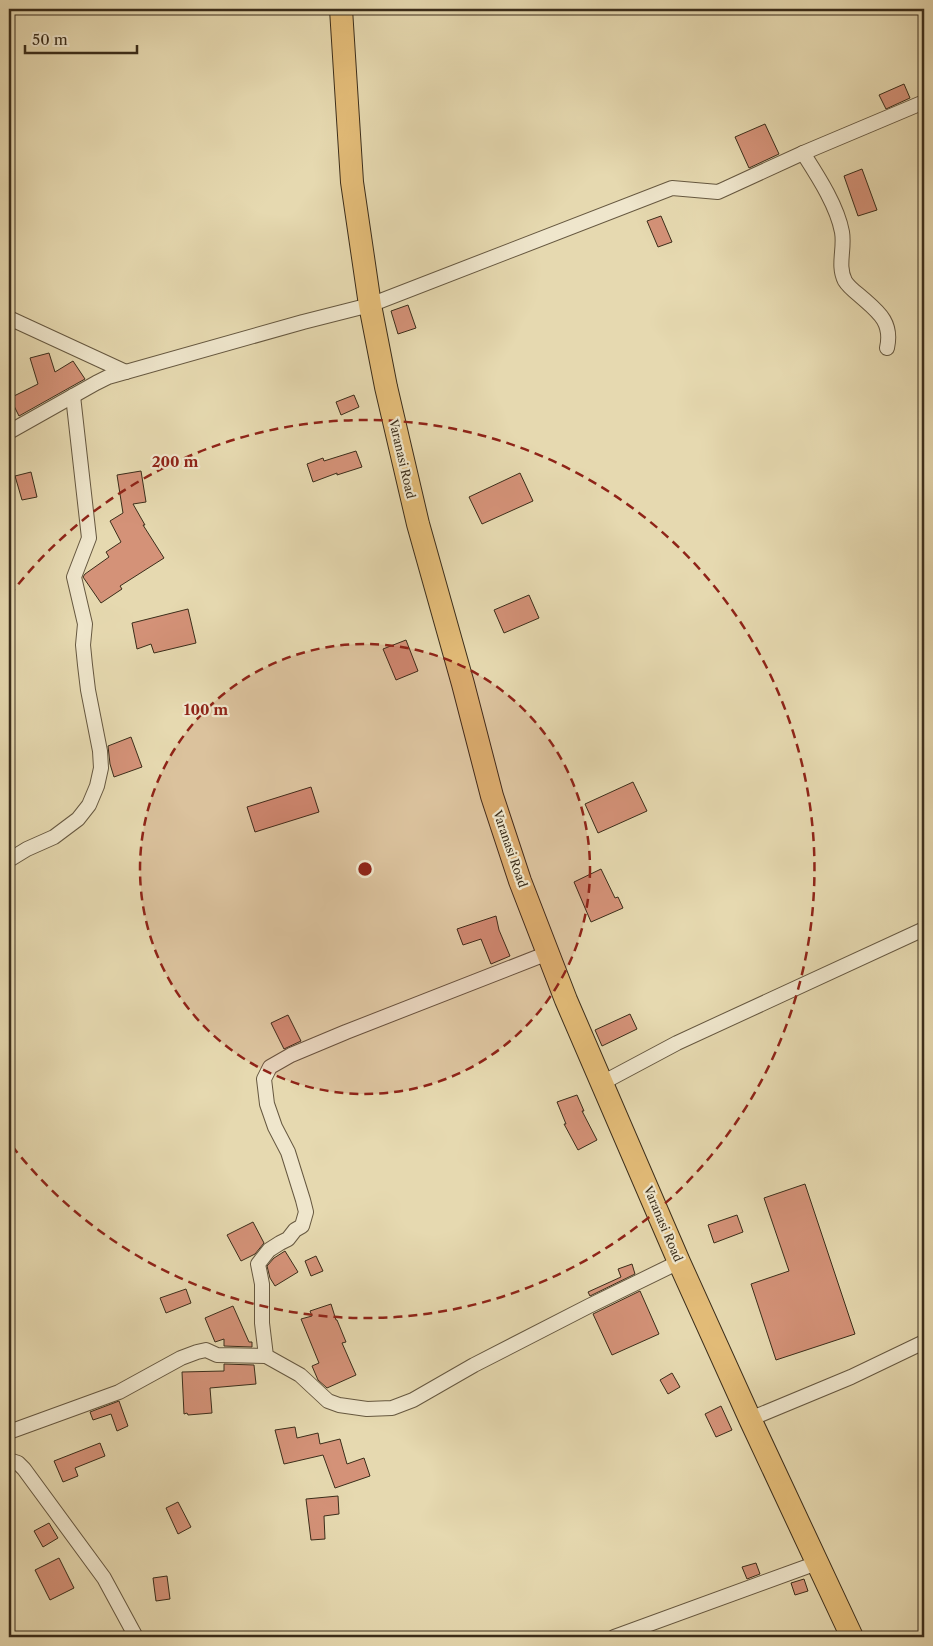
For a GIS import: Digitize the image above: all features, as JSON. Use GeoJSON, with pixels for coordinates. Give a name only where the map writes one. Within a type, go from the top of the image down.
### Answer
{"type":"FeatureCollection","features":[{"type":"Feature","properties":{"kind":"highway","name":"Varanasi Road"},"geometry":{"type":"LineString","coordinates":[[342,9],[352,182],[370,305],[386,387],[416,516],[492,796],[520,881],[548,954],[602,1083],[679,1262],[852,1637]]}},
{"type":"Feature","properties":{"kind":"street"},"geometry":{"type":"LineString","coordinates":[[9,432],[96,382],[126,372],[370,305],[672,188],[718,192],[803,153],[924,102]]}},
{"type":"Feature","properties":{"kind":"street"},"geometry":{"type":"LineString","coordinates":[[803,153],[819,179],[841,226],[843,235],[842,272],[846,283],[882,317],[889,333],[887,348]]}},
{"type":"Feature","properties":{"kind":"street"},"geometry":{"type":"LineString","coordinates":[[9,318],[126,372]]}},
{"type":"Feature","properties":{"kind":"street"},"geometry":{"type":"LineString","coordinates":[[9,860],[27,849],[54,837],[78,819],[89,805],[97,786],[101,768],[100,751],[84,665],[84,624],[74,578],[88,538],[73,396]]}},
{"type":"Feature","properties":{"kind":"street"},"geometry":{"type":"LineString","coordinates":[[602,1083],[677,1043],[924,929]]}},
{"type":"Feature","properties":{"kind":"street"},"geometry":{"type":"LineString","coordinates":[[266,1356],[262,1329],[262,1284],[258,1264],[269,1250],[288,1239],[295,1230],[302,1226],[306,1212],[288,1152],[275,1128],[267,1104],[264,1090],[266,1072],[270,1066],[291,1055],[412,1006],[548,954]]}},
{"type":"Feature","properties":{"kind":"street"},"geometry":{"type":"LineString","coordinates":[[9,1432],[119,1392],[188,1355],[206,1350],[217,1354],[266,1356],[300,1375],[328,1401],[339,1406],[367,1409],[392,1408],[413,1400],[468,1368],[679,1262]]}},
{"type":"Feature","properties":{"kind":"street"},"geometry":{"type":"LineString","coordinates":[[750,1419],[851,1377],[924,1342]]}},
{"type":"Feature","properties":{"kind":"street"},"geometry":{"type":"LineString","coordinates":[[10,1458],[24,1468],[96,1566],[136,1637]]}},
{"type":"Feature","properties":{"kind":"street"},"geometry":{"type":"LineString","coordinates":[[614,1637],[817,1563]]}},
{"type":"Feature","properties":{"kind":"building"},"geometry":{"type":"Polygon","coordinates":[[[904,84],[910,98],[886,109],[879,95],[904,84]]]}},
{"type":"Feature","properties":{"kind":"building"},"geometry":{"type":"Polygon","coordinates":[[[765,124],[779,154],[749,168],[735,137],[765,124]]]}},
{"type":"Feature","properties":{"kind":"building"},"geometry":{"type":"Polygon","coordinates":[[[862,169],[877,210],[858,216],[844,176],[862,169]]]}},
{"type":"Feature","properties":{"kind":"building"},"geometry":{"type":"Polygon","coordinates":[[[661,216],[672,242],[658,247],[647,221],[661,216]]]}},
{"type":"Feature","properties":{"kind":"building"},"geometry":{"type":"Polygon","coordinates":[[[408,305],[416,328],[398,334],[391,311],[408,305]]]}},
{"type":"Feature","properties":{"kind":"building"},"geometry":{"type":"Polygon","coordinates":[[[49,353],[55,372],[73,361],[85,379],[19,416],[10,398],[38,384],[30,358],[49,353]]]}},
{"type":"Feature","properties":{"kind":"building"},"geometry":{"type":"Polygon","coordinates":[[[354,395],[359,407],[341,415],[336,402],[354,395]]]}},
{"type":"Feature","properties":{"kind":"building"},"geometry":{"type":"Polygon","coordinates":[[[356,451],[362,467],[337,475],[337,473],[313,482],[307,464],[323,458],[324,461],[356,451]]]}},
{"type":"Feature","properties":{"kind":"building"},"geometry":{"type":"Polygon","coordinates":[[[141,471],[146,502],[133,504],[145,525],[143,525],[164,558],[120,586],[122,589],[101,603],[83,577],[109,557],[106,552],[121,542],[110,521],[123,513],[117,475],[141,471]]]}},
{"type":"Feature","properties":{"kind":"building"},"geometry":{"type":"Polygon","coordinates":[[[31,472],[37,497],[22,500],[15,476],[31,472]]]}},
{"type":"Feature","properties":{"kind":"building"},"geometry":{"type":"Polygon","coordinates":[[[520,473],[533,501],[482,524],[469,497],[520,473]]]}},
{"type":"Feature","properties":{"kind":"building"},"geometry":{"type":"Polygon","coordinates":[[[529,595],[539,618],[504,633],[494,610],[529,595]]]}},
{"type":"Feature","properties":{"kind":"building"},"geometry":{"type":"Polygon","coordinates":[[[188,609],[196,643],[154,653],[151,644],[137,649],[132,623],[188,609]]]}},
{"type":"Feature","properties":{"kind":"building"},"geometry":{"type":"Polygon","coordinates":[[[406,640],[418,671],[396,680],[383,649],[406,640]]]}},
{"type":"Feature","properties":{"kind":"building"},"geometry":{"type":"Polygon","coordinates":[[[131,737],[142,767],[114,777],[108,746],[131,737]]]}},
{"type":"Feature","properties":{"kind":"building"},"geometry":{"type":"Polygon","coordinates":[[[633,782],[647,811],[598,833],[585,804],[633,782]]]}},
{"type":"Feature","properties":{"kind":"building"},"geometry":{"type":"Polygon","coordinates":[[[311,787],[319,812],[255,832],[247,807],[311,787]]]}},
{"type":"Feature","properties":{"kind":"building"},"geometry":{"type":"Polygon","coordinates":[[[601,869],[615,898],[618,897],[623,908],[591,922],[574,882],[601,869]]]}},
{"type":"Feature","properties":{"kind":"building"},"geometry":{"type":"Polygon","coordinates":[[[496,916],[499,930],[510,956],[491,964],[481,939],[463,945],[457,929],[496,916]]]}},
{"type":"Feature","properties":{"kind":"building"},"geometry":{"type":"Polygon","coordinates":[[[630,1014],[637,1029],[602,1046],[595,1030],[630,1014]]]}},
{"type":"Feature","properties":{"kind":"building"},"geometry":{"type":"Polygon","coordinates":[[[288,1015],[301,1041],[284,1049],[271,1023],[288,1015]]]}},
{"type":"Feature","properties":{"kind":"building"},"geometry":{"type":"Polygon","coordinates":[[[577,1095],[584,1111],[582,1111],[597,1140],[578,1150],[564,1124],[566,1124],[557,1102],[577,1095]]]}},
{"type":"Feature","properties":{"kind":"building"},"geometry":{"type":"Polygon","coordinates":[[[805,1184],[855,1334],[776,1360],[751,1284],[789,1271],[764,1198],[805,1184]]]}},
{"type":"Feature","properties":{"kind":"building"},"geometry":{"type":"Polygon","coordinates":[[[737,1215],[743,1232],[714,1243],[708,1225],[737,1215]]]}},
{"type":"Feature","properties":{"kind":"building"},"geometry":{"type":"Polygon","coordinates":[[[253,1222],[264,1243],[255,1254],[241,1261],[227,1235],[253,1222]]]}},
{"type":"Feature","properties":{"kind":"building"},"geometry":{"type":"Polygon","coordinates":[[[285,1251],[298,1272],[275,1286],[270,1278],[267,1266],[274,1258],[285,1251]]]}},
{"type":"Feature","properties":{"kind":"building"},"geometry":{"type":"Polygon","coordinates":[[[316,1256],[323,1271],[311,1276],[305,1261],[316,1256]]]}},
{"type":"Feature","properties":{"kind":"building"},"geometry":{"type":"Polygon","coordinates":[[[632,1264],[635,1274],[590,1296],[588,1292],[621,1277],[618,1269],[632,1264]]]}},
{"type":"Feature","properties":{"kind":"building"},"geometry":{"type":"Polygon","coordinates":[[[186,1289],[191,1303],[166,1313],[160,1298],[186,1289]]]}},
{"type":"Feature","properties":{"kind":"building"},"geometry":{"type":"Polygon","coordinates":[[[640,1291],[659,1334],[612,1355],[593,1314],[640,1291]]]}},
{"type":"Feature","properties":{"kind":"building"},"geometry":{"type":"Polygon","coordinates":[[[331,1304],[346,1342],[342,1343],[356,1375],[327,1388],[318,1380],[312,1366],[319,1363],[301,1319],[312,1316],[310,1311],[331,1304]]]}},
{"type":"Feature","properties":{"kind":"building"},"geometry":{"type":"Polygon","coordinates":[[[233,1306],[249,1342],[252,1342],[252,1347],[224,1346],[224,1339],[215,1342],[205,1318],[233,1306]]]}},
{"type":"Feature","properties":{"kind":"building"},"geometry":{"type":"Polygon","coordinates":[[[224,1364],[254,1365],[256,1384],[210,1388],[212,1413],[184,1414],[182,1372],[224,1371],[224,1364]]]}},
{"type":"Feature","properties":{"kind":"building"},"geometry":{"type":"Polygon","coordinates":[[[672,1373],[680,1387],[668,1394],[660,1380],[672,1373]]]}},
{"type":"Feature","properties":{"kind":"building"},"geometry":{"type":"Polygon","coordinates":[[[119,1401],[128,1426],[117,1431],[111,1414],[93,1420],[90,1412],[119,1401]]]}},
{"type":"Feature","properties":{"kind":"building"},"geometry":{"type":"Polygon","coordinates":[[[721,1406],[732,1430],[716,1437],[705,1414],[721,1406]]]}},
{"type":"Feature","properties":{"kind":"building"},"geometry":{"type":"Polygon","coordinates":[[[295,1427],[297,1438],[318,1433],[320,1444],[340,1439],[347,1464],[364,1458],[370,1476],[335,1488],[323,1455],[284,1464],[275,1430],[295,1427]]]}},
{"type":"Feature","properties":{"kind":"building"},"geometry":{"type":"Polygon","coordinates":[[[100,1443],[105,1456],[75,1468],[78,1476],[63,1482],[54,1461],[100,1443]]]}},
{"type":"Feature","properties":{"kind":"building"},"geometry":{"type":"Polygon","coordinates":[[[338,1496],[339,1514],[324,1516],[325,1539],[311,1540],[306,1499],[338,1496]]]}},
{"type":"Feature","properties":{"kind":"building"},"geometry":{"type":"Polygon","coordinates":[[[178,1502],[191,1527],[178,1534],[166,1508],[178,1502]]]}},
{"type":"Feature","properties":{"kind":"building"},"geometry":{"type":"Polygon","coordinates":[[[49,1523],[58,1538],[43,1547],[34,1531],[49,1523]]]}},
{"type":"Feature","properties":{"kind":"building"},"geometry":{"type":"Polygon","coordinates":[[[59,1558],[74,1588],[50,1600],[35,1570],[59,1558]]]}},
{"type":"Feature","properties":{"kind":"building"},"geometry":{"type":"Polygon","coordinates":[[[756,1563],[760,1574],[747,1579],[742,1567],[756,1563]]]}},
{"type":"Feature","properties":{"kind":"building"},"geometry":{"type":"Polygon","coordinates":[[[167,1576],[170,1599],[156,1601],[153,1578],[167,1576]]]}},
{"type":"Feature","properties":{"kind":"building"},"geometry":{"type":"Polygon","coordinates":[[[804,1579],[808,1591],[795,1595],[791,1583],[804,1579]]]}}]}
